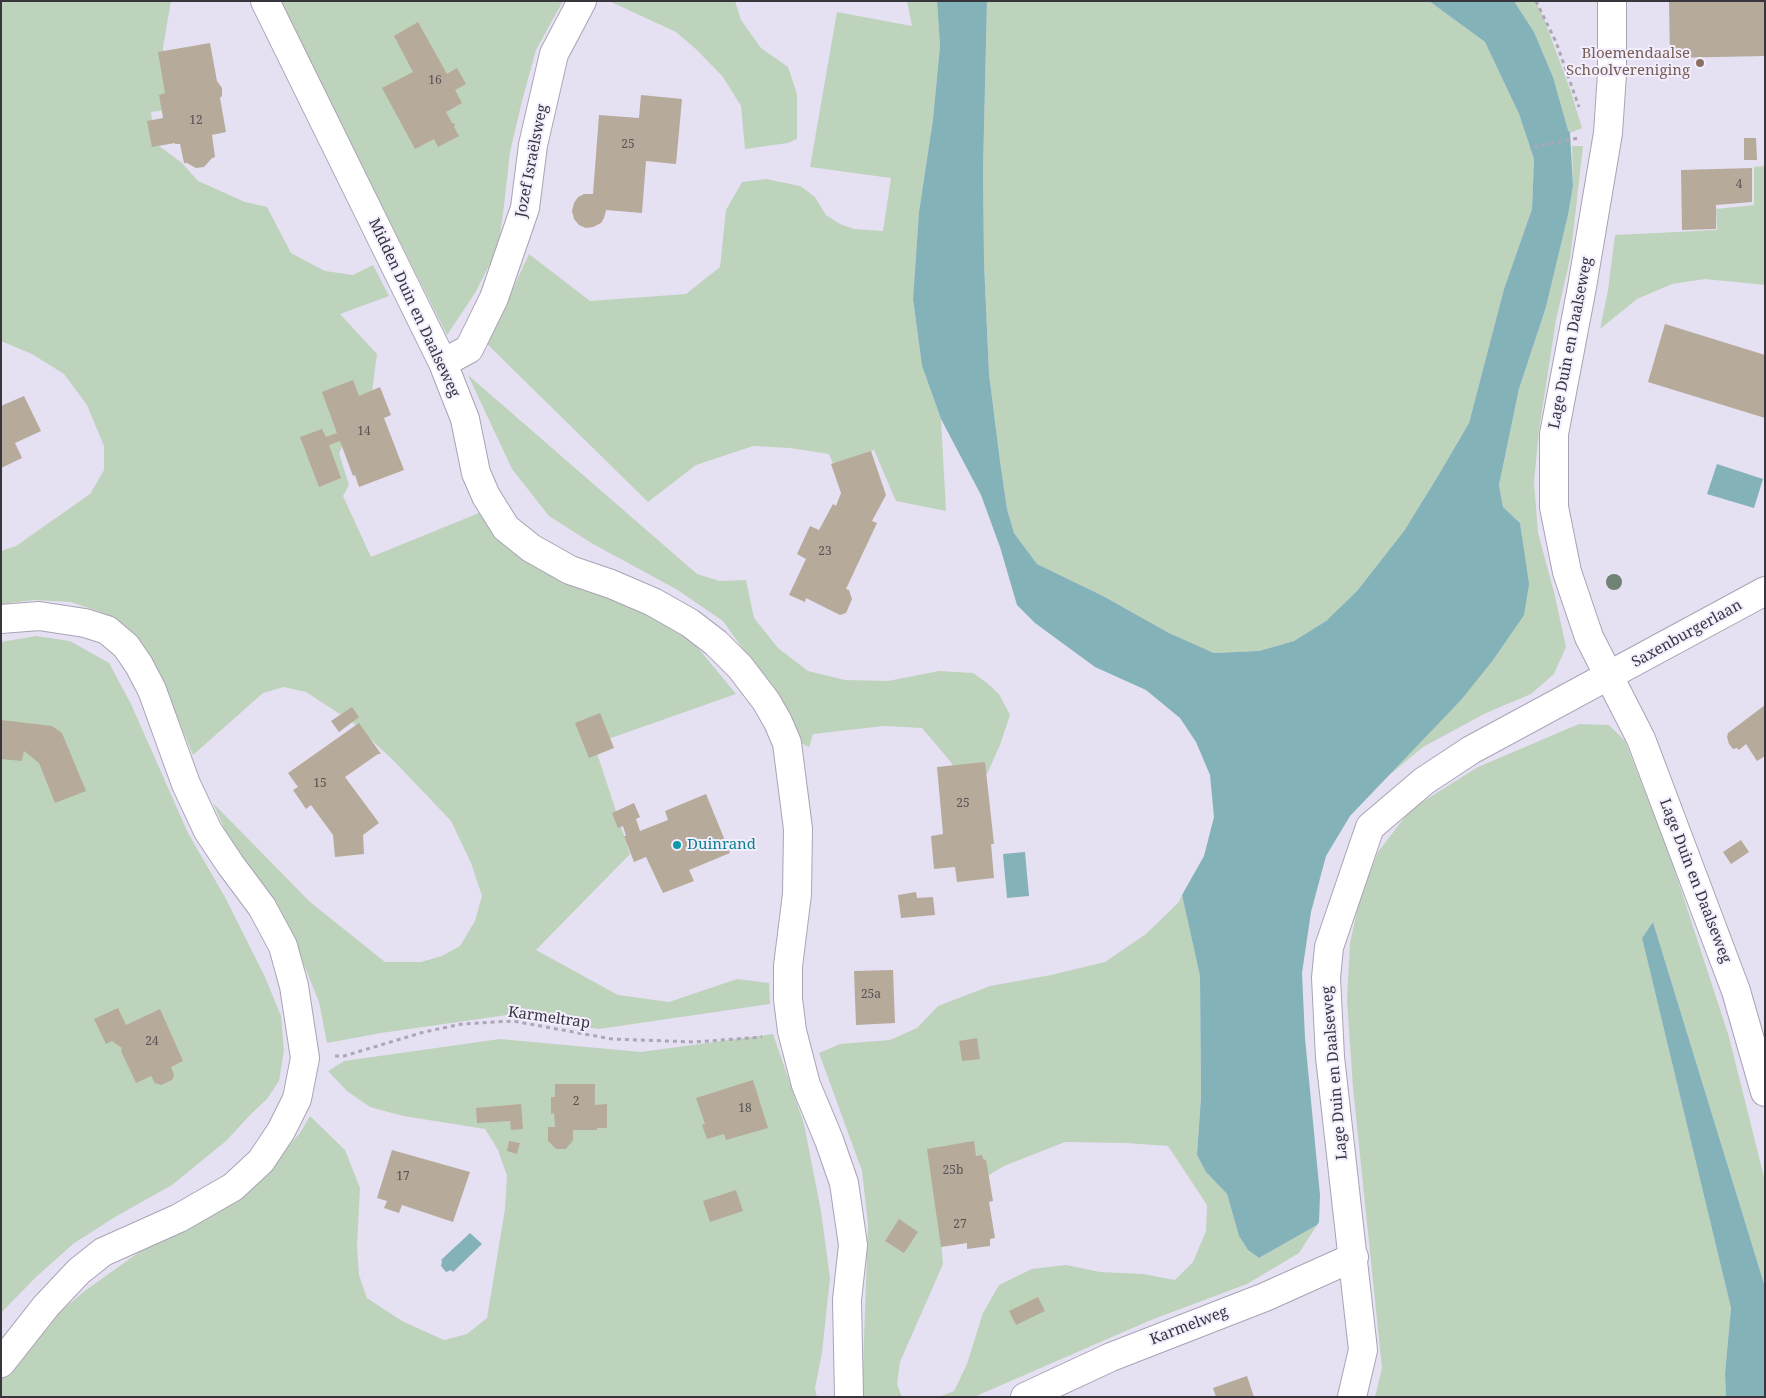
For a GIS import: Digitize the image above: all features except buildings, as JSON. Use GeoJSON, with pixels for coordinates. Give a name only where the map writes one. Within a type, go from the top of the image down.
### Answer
{"type":"FeatureCollection","features":[{"type":"Feature","properties":{"kind":"street","name":"Midden Duin en Daalseweg"},"geometry":{"type":"LineString","coordinates":[[265,1],[443,363],[465,419],[476,473],[486,496],[506,528],[531,548],[570,570],[611,584],[653,602],[690,623],[716,643],[740,667],[766,702],[778,722],[787,743],[798,830],[797,894],[788,975],[788,999],[792,1032],[806,1085],[830,1140],[844,1183],[852,1245],[847,1300],[849,1397]]}},
{"type":"Feature","properties":{"kind":"street","name":"Jozef Israëlsweg"},"geometry":{"type":"LineString","coordinates":[[443,363],[469,349],[494,298],[525,208],[533,145],[554,54],[582,1]]}},
{"type":"Feature","properties":{"kind":"street","name":"Lage Duin en Daalseweg"},"geometry":{"type":"LineString","coordinates":[[1612,1],[1612,74],[1608,133],[1585,270],[1554,434],[1554,507],[1567,572],[1589,637],[1641,739],[1736,991],[1765,1092]]}},
{"type":"Feature","properties":{"kind":"street","name":"Saxenburgerlaan"},"geometry":{"type":"LineString","coordinates":[[1609,677],[1765,591]]}},
{"type":"Feature","properties":{"kind":"street"},"geometry":{"type":"LineString","coordinates":[[1,619],[39,616],[85,623],[107,630],[126,646],[140,665],[152,690],[186,784],[208,831],[262,907],[283,946],[294,986],[305,1058],[297,1099],[281,1131],[262,1162],[233,1187],[179,1218],[102,1252],[79,1272],[46,1306],[1,1363]]}},
{"type":"Feature","properties":{"kind":"street","name":"Lage Duin en Daalseweg"},"geometry":{"type":"LineString","coordinates":[[1352,1397],[1363,1350],[1330,1057],[1326,978],[1329,947],[1370,826],[1424,781],[1471,750],[1609,677]]}},
{"type":"Feature","properties":{"kind":"street","name":"Karmelweg"},"geometry":{"type":"LineString","coordinates":[[1025,1397],[1111,1356],[1265,1297],[1354,1258]]}},
{"type":"Feature","properties":{"kind":"path"},"geometry":{"type":"LineString","coordinates":[[1536,1],[1556,42],[1581,114]]}},
{"type":"Feature","properties":{"kind":"path"},"geometry":{"type":"LineString","coordinates":[[1534,147],[1573,139]]}},
{"type":"Feature","properties":{"kind":"path","name":"Karmeltrap"},"geometry":{"type":"LineString","coordinates":[[305,1058],[344,1056],[424,1032],[462,1024],[512,1021],[612,1039],[695,1042],[775,1036],[792,1032]]}},
{"type":"Feature","properties":{"kind":"shaded area"},"geometry":{"type":"Polygon","coordinates":[[[1,1],[171,1],[163,48],[173,109],[151,112],[155,143],[182,163],[198,181],[245,202],[267,207],[291,253],[325,271],[353,275],[373,265],[389,296],[340,314],[377,354],[372,392],[339,453],[349,485],[343,496],[371,557],[501,504],[531,541],[694,643],[736,694],[594,744],[630,854],[536,950],[618,995],[669,1002],[737,979],[769,983],[770,1004],[599,1029],[561,1023],[521,1013],[381,1033],[327,1043],[319,1002],[296,945],[225,830],[213,803],[310,902],[385,962],[421,962],[442,956],[460,946],[475,921],[482,896],[471,863],[451,821],[394,761],[352,722],[306,692],[284,687],[263,693],[193,755],[161,678],[132,636],[106,614],[71,602],[34,600],[1,604],[1,551],[16,546],[90,494],[104,470],[104,446],[87,405],[64,374],[32,354],[1,341],[1,1]]]}},
{"type":"Feature","properties":{"kind":"shaded area"},"geometry":{"type":"Polygon","coordinates":[[[279,1],[563,1],[536,50],[522,101],[510,152],[498,248],[475,293],[447,335],[279,1]]]}},
{"type":"Feature","properties":{"kind":"shaded area"},"geometry":{"type":"Polygon","coordinates":[[[609,1],[735,1],[741,20],[761,48],[788,67],[797,94],[797,139],[788,143],[745,149],[741,106],[723,77],[697,50],[676,32],[609,1]]]}},
{"type":"Feature","properties":{"kind":"shaded area"},"geometry":{"type":"Polygon","coordinates":[[[907,1],[937,1],[940,46],[933,119],[919,212],[913,299],[922,366],[941,419],[946,511],[896,501],[874,450],[835,469],[829,454],[790,448],[753,446],[696,465],[648,502],[484,341],[509,297],[529,254],[590,301],[686,294],[720,267],[726,210],[742,182],[766,179],[800,186],[815,197],[826,215],[840,224],[854,229],[883,231],[891,178],[810,167],[837,12],[912,26],[907,1]]]}},
{"type":"Feature","properties":{"kind":"shaded area"},"geometry":{"type":"Polygon","coordinates":[[[937,1],[987,1],[983,170],[984,262],[989,374],[1007,509],[1014,533],[1037,564],[1103,596],[1169,633],[1214,653],[1259,651],[1294,641],[1326,621],[1357,591],[1404,531],[1469,423],[1504,289],[1532,209],[1534,159],[1519,114],[1485,42],[1429,1],[1514,1],[1534,32],[1553,77],[1570,133],[1573,186],[1568,215],[1546,307],[1519,389],[1499,485],[1503,507],[1520,523],[1529,584],[1524,615],[1493,660],[1461,700],[1350,816],[1326,856],[1311,912],[1302,973],[1305,1038],[1320,1195],[1319,1222],[1317,1225],[1259,1258],[1248,1250],[1239,1236],[1227,1194],[1206,1172],[1197,1155],[1201,1097],[1200,976],[1182,895],[1204,856],[1214,817],[1210,775],[1196,742],[1180,718],[1146,690],[1095,667],[1035,623],[1017,605],[1000,547],[981,495],[941,419],[922,366],[913,299],[919,212],[933,119],[940,46],[937,1]]]}},
{"type":"Feature","properties":{"kind":"shaded area"},"geometry":{"type":"Polygon","coordinates":[[[987,1],[1429,1],[1485,42],[1519,114],[1534,159],[1532,209],[1504,289],[1469,423],[1404,531],[1357,591],[1326,621],[1294,641],[1259,651],[1214,653],[1169,633],[1103,596],[1037,564],[1014,533],[1007,509],[989,374],[984,262],[983,170],[987,1]]]}},
{"type":"Feature","properties":{"kind":"shaded area"},"geometry":{"type":"Polygon","coordinates":[[[1514,1],[1535,1],[1543,16],[1582,128],[1570,133],[1568,130],[1553,77],[1534,32],[1514,1]]]}},
{"type":"Feature","properties":{"kind":"shaded area"},"geometry":{"type":"Polygon","coordinates":[[[1572,146],[1583,146],[1570,259],[1556,320],[1539,430],[1534,482],[1538,533],[1566,647],[1554,674],[1531,694],[1486,713],[1423,747],[1381,782],[1461,700],[1523,546],[1520,523],[1503,507],[1499,485],[1519,389],[1546,307],[1568,215],[1573,186],[1572,146]]]}},
{"type":"Feature","properties":{"kind":"shaded area"},"geometry":{"type":"Polygon","coordinates":[[[1765,166],[1765,285],[1705,279],[1672,284],[1637,299],[1600,329],[1608,290],[1615,235],[1717,230],[1716,209],[1754,205],[1754,167],[1765,166]]]}},
{"type":"Feature","properties":{"kind":"shaded area"},"geometry":{"type":"Polygon","coordinates":[[[468,375],[697,574],[720,581],[746,580],[754,618],[778,648],[808,671],[845,680],[888,681],[939,671],[973,673],[987,683],[999,694],[1010,715],[1000,745],[987,774],[961,778],[950,761],[922,728],[884,726],[813,734],[809,747],[795,740],[780,701],[723,621],[676,589],[593,544],[549,516],[512,469],[468,375]]]}},
{"type":"Feature","properties":{"kind":"shaded area"},"geometry":{"type":"Polygon","coordinates":[[[1717,464],[1763,479],[1754,508],[1707,494],[1717,464]]]}},
{"type":"Feature","properties":{"kind":"shaded area"},"geometry":{"type":"Polygon","coordinates":[[[36,636],[70,641],[109,663],[131,704],[188,833],[226,899],[265,977],[281,1016],[284,1050],[279,1081],[267,1099],[226,1141],[172,1185],[115,1217],[73,1244],[35,1278],[1,1313],[1,642],[36,636]]]}},
{"type":"Feature","properties":{"kind":"shaded area"},"geometry":{"type":"Polygon","coordinates":[[[1579,724],[1609,725],[1625,741],[1668,850],[1729,1037],[1765,1181],[1765,1287],[1653,922],[1642,938],[1731,1308],[1725,1373],[1726,1397],[1375,1397],[1382,1368],[1353,1088],[1347,1001],[1350,943],[1360,898],[1378,852],[1411,809],[1478,767],[1579,724]]]}},
{"type":"Feature","properties":{"kind":"shaded area"},"geometry":{"type":"Polygon","coordinates":[[[1025,852],[1029,896],[1007,898],[1003,854],[1025,852]]]}},
{"type":"Feature","properties":{"kind":"shaded area"},"geometry":{"type":"Polygon","coordinates":[[[1182,895],[1200,976],[1201,1097],[1197,1155],[1206,1172],[1227,1194],[1239,1236],[1248,1250],[1259,1258],[1317,1225],[1299,1253],[1247,1284],[1151,1320],[974,1397],[939,1397],[954,1391],[967,1364],[983,1313],[999,1285],[1032,1269],[1066,1265],[1100,1272],[1143,1274],[1175,1280],[1193,1262],[1206,1231],[1207,1205],[1168,1146],[1065,1142],[1004,1166],[984,1178],[936,1182],[943,1264],[900,1362],[897,1384],[902,1397],[862,1397],[868,1224],[862,1171],[819,1053],[840,1044],[890,1040],[917,1028],[938,1006],[990,986],[1051,975],[1105,962],[1146,934],[1179,902],[1182,895]]]}},
{"type":"Feature","properties":{"kind":"shaded area"},"geometry":{"type":"Polygon","coordinates":[[[1653,922],[1765,1287],[1765,1397],[1726,1397],[1725,1373],[1731,1308],[1642,938],[1653,922]]]}},
{"type":"Feature","properties":{"kind":"shaded area"},"geometry":{"type":"Polygon","coordinates":[[[773,1034],[804,1124],[821,1211],[830,1278],[822,1353],[815,1388],[817,1397],[1,1397],[1,1373],[37,1331],[86,1290],[152,1243],[264,1172],[300,1133],[310,1116],[345,1150],[360,1188],[357,1246],[359,1275],[367,1298],[402,1321],[444,1340],[467,1334],[487,1318],[505,1209],[507,1176],[498,1150],[485,1129],[403,1116],[370,1107],[347,1091],[328,1071],[344,1061],[500,1039],[641,1052],[773,1034]]]}},
{"type":"Feature","properties":{"kind":"shaded area"},"geometry":{"type":"Polygon","coordinates":[[[470,1233],[482,1244],[453,1272],[451,1270],[446,1272],[441,1266],[441,1260],[470,1233]]]}},
{"type":"Feature","properties":{"kind":"place","name":"Bloemendaalse Schoolvereniging"},"geometry":{"type":"Point","coordinates":[1700,63]}},
{"type":"Feature","properties":{"kind":"place","name":"Duinrand"},"geometry":{"type":"Point","coordinates":[677,845]}}]}
